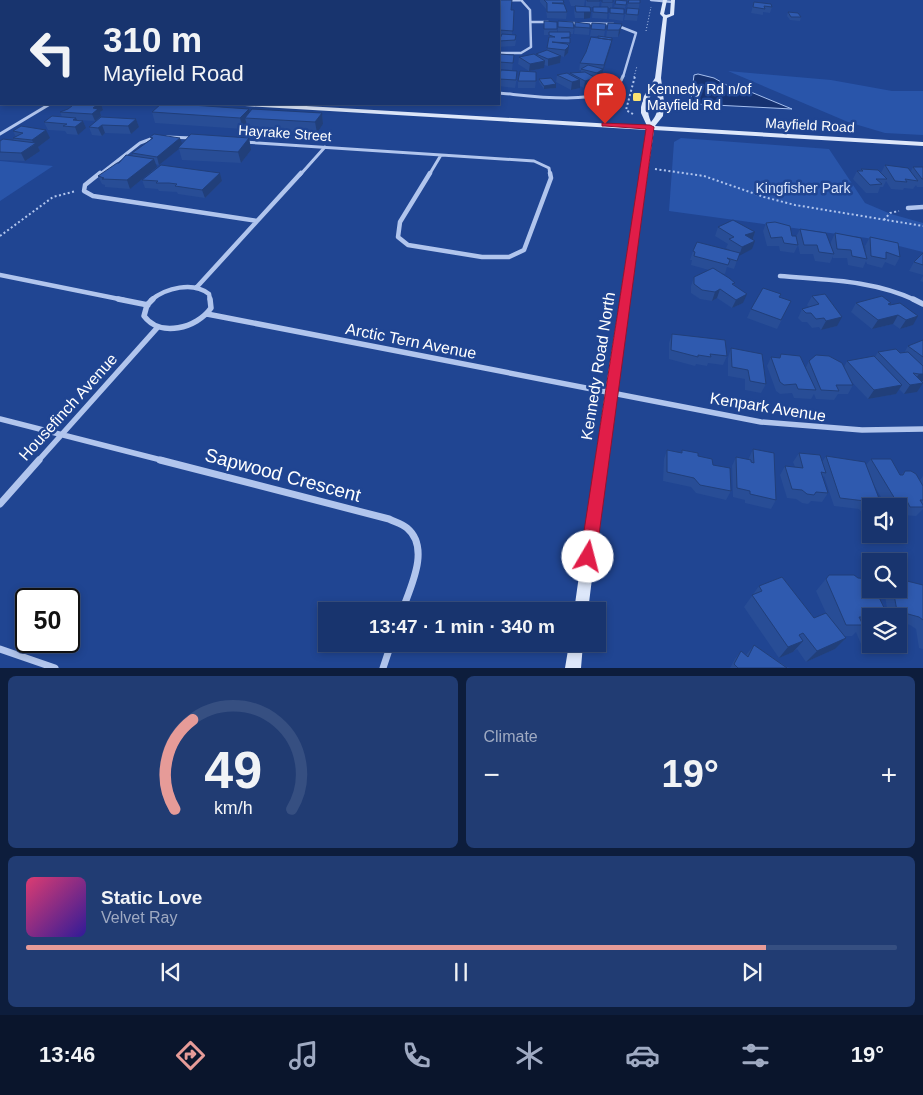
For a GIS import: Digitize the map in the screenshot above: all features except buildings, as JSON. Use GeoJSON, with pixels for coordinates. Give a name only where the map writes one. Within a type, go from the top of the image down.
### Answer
{"type":"FeatureCollection","features":[{"type":"Feature","properties":{"kind":"main road"},"geometry":{"type":"LineString","coordinates":[[658,78],[644,100],[643,115],[650,127],[660,116],[661,102],[658,78],[665,17],[662,14],[665,0]]}},
{"type":"Feature","properties":{"kind":"main road"},"geometry":{"type":"LineString","coordinates":[[665,17],[672,15],[673,1]]}},
{"type":"Feature","properties":{"kind":"main road","name":"Mayfield Road"},"geometry":{"type":"LineString","coordinates":[[264,105],[923,144]]}},
{"type":"Feature","properties":{"kind":"main road","name":"Kennedy Road North"},"geometry":{"type":"LineString","coordinates":[[582,602],[610,392],[629,279],[650,127]]}},
{"type":"Feature","properties":{"kind":"main road"},"geometry":{"type":"LineString","coordinates":[[573,668],[575,652]]}},
{"type":"Feature","properties":{"kind":"street"},"geometry":{"type":"LineString","coordinates":[[500,1],[522,0],[530,10],[532,22],[531,47],[527,51],[500,54]]}},
{"type":"Feature","properties":{"kind":"street"},"geometry":{"type":"LineString","coordinates":[[651,0],[673,1]]}},
{"type":"Feature","properties":{"kind":"street"},"geometry":{"type":"LineString","coordinates":[[532,22],[549,22]]}},
{"type":"Feature","properties":{"kind":"street"},"geometry":{"type":"LineString","coordinates":[[500,93],[574,97],[604,93],[615,89],[621,83],[636,33],[632,28],[558,23]]}},
{"type":"Feature","properties":{"kind":"street"},"geometry":{"type":"LineString","coordinates":[[0,134],[48,105]]}},
{"type":"Feature","properties":{"kind":"street"},"geometry":{"type":"LineString","coordinates":[[201,139],[163,136],[140,143],[85,186],[85,189],[93,196],[257,221]]}},
{"type":"Feature","properties":{"kind":"street","name":"Hayrake Street"},"geometry":{"type":"LineString","coordinates":[[239,141],[534,161],[549,168],[550,178],[524,250],[509,257],[482,256],[408,245],[398,237],[400,222],[441,155]]}},
{"type":"Feature","properties":{"kind":"street"},"geometry":{"type":"LineString","coordinates":[[196,288],[326,147]]}},
{"type":"Feature","properties":{"kind":"street"},"geometry":{"type":"LineString","coordinates":[[908,208],[923,207]]}},
{"type":"Feature","properties":{"kind":"street"},"geometry":{"type":"LineString","coordinates":[[0,275],[148,305]]}},
{"type":"Feature","properties":{"kind":"street"},"geometry":{"type":"LineString","coordinates":[[780,276],[872,284],[896,291],[923,304]]}},
{"type":"Feature","properties":{"kind":"street"},"geometry":{"type":"LineString","coordinates":[[196,288],[204,290],[212,300],[207,314],[190,325],[168,330],[149,325],[144,319],[144,312],[148,305],[159,296],[174,289],[196,288]]}},
{"type":"Feature","properties":{"kind":"street","name":"Arctic Tern Avenue"},"geometry":{"type":"LineString","coordinates":[[207,314],[610,392]]}},
{"type":"Feature","properties":{"kind":"street","name":"Housefinch Avenue"},"geometry":{"type":"LineString","coordinates":[[0,504],[157,328]]}},
{"type":"Feature","properties":{"kind":"street","name":"Kenpark Avenue"},"geometry":{"type":"LineString","coordinates":[[610,392],[761,422],[833,430],[893,431],[923,429]]}},
{"type":"Feature","properties":{"kind":"street","name":"Sapwood Crescent"},"geometry":{"type":"LineString","coordinates":[[0,418],[389,519],[408,529],[417,542],[416,570],[405,602]]}},
{"type":"Feature","properties":{"kind":"street"},"geometry":{"type":"LineString","coordinates":[[0,649],[55,668]]}},
{"type":"Feature","properties":{"kind":"street"},"geometry":{"type":"LineString","coordinates":[[383,668],[388,652]]}},
{"type":"Feature","properties":{"kind":"path"},"geometry":{"type":"LineString","coordinates":[[644,168],[686,172],[795,205],[923,226]]}},
{"type":"Feature","properties":{"kind":"path"},"geometry":{"type":"LineString","coordinates":[[0,236],[52,198],[85,189]]}},
{"type":"Feature","properties":{"kind":"path"},"geometry":{"type":"LineString","coordinates":[[884,220],[890,213],[908,208]]}},
{"type":"Feature","properties":{"kind":"green space"},"geometry":{"type":"Polygon","coordinates":[[[728,71],[831,80],[892,91],[923,91],[923,135],[885,133],[848,122],[728,71]]]}},
{"type":"Feature","properties":{"kind":"green space","name":"Kingfisher Park"},"geometry":{"type":"Polygon","coordinates":[[[681,138],[829,149],[865,203],[891,214],[923,223],[923,252],[867,238],[669,211],[674,142],[681,138]]]}},
{"type":"Feature","properties":{"kind":"green space"},"geometry":{"type":"Polygon","coordinates":[[[0,161],[53,166],[0,201],[0,161]]]}},
{"type":"Feature","properties":{"kind":"shaded area"},"geometry":{"type":"Polygon","coordinates":[[[698,74],[714,78],[732,88],[746,90],[792,109],[695,104],[691,100],[694,75],[698,74]]]}},
{"type":"Feature","properties":{"kind":"place","name":"Kennedy Rd n/of Mayfield Rd"},"geometry":{"type":"Point","coordinates":[637,97]}},
{"type":"Feature","properties":{"kind":"route"},"geometry":{"type":"LineString","coordinates":[[588,557],[610,392],[629,279],[637,208],[650,127],[605,124]]}}]}
